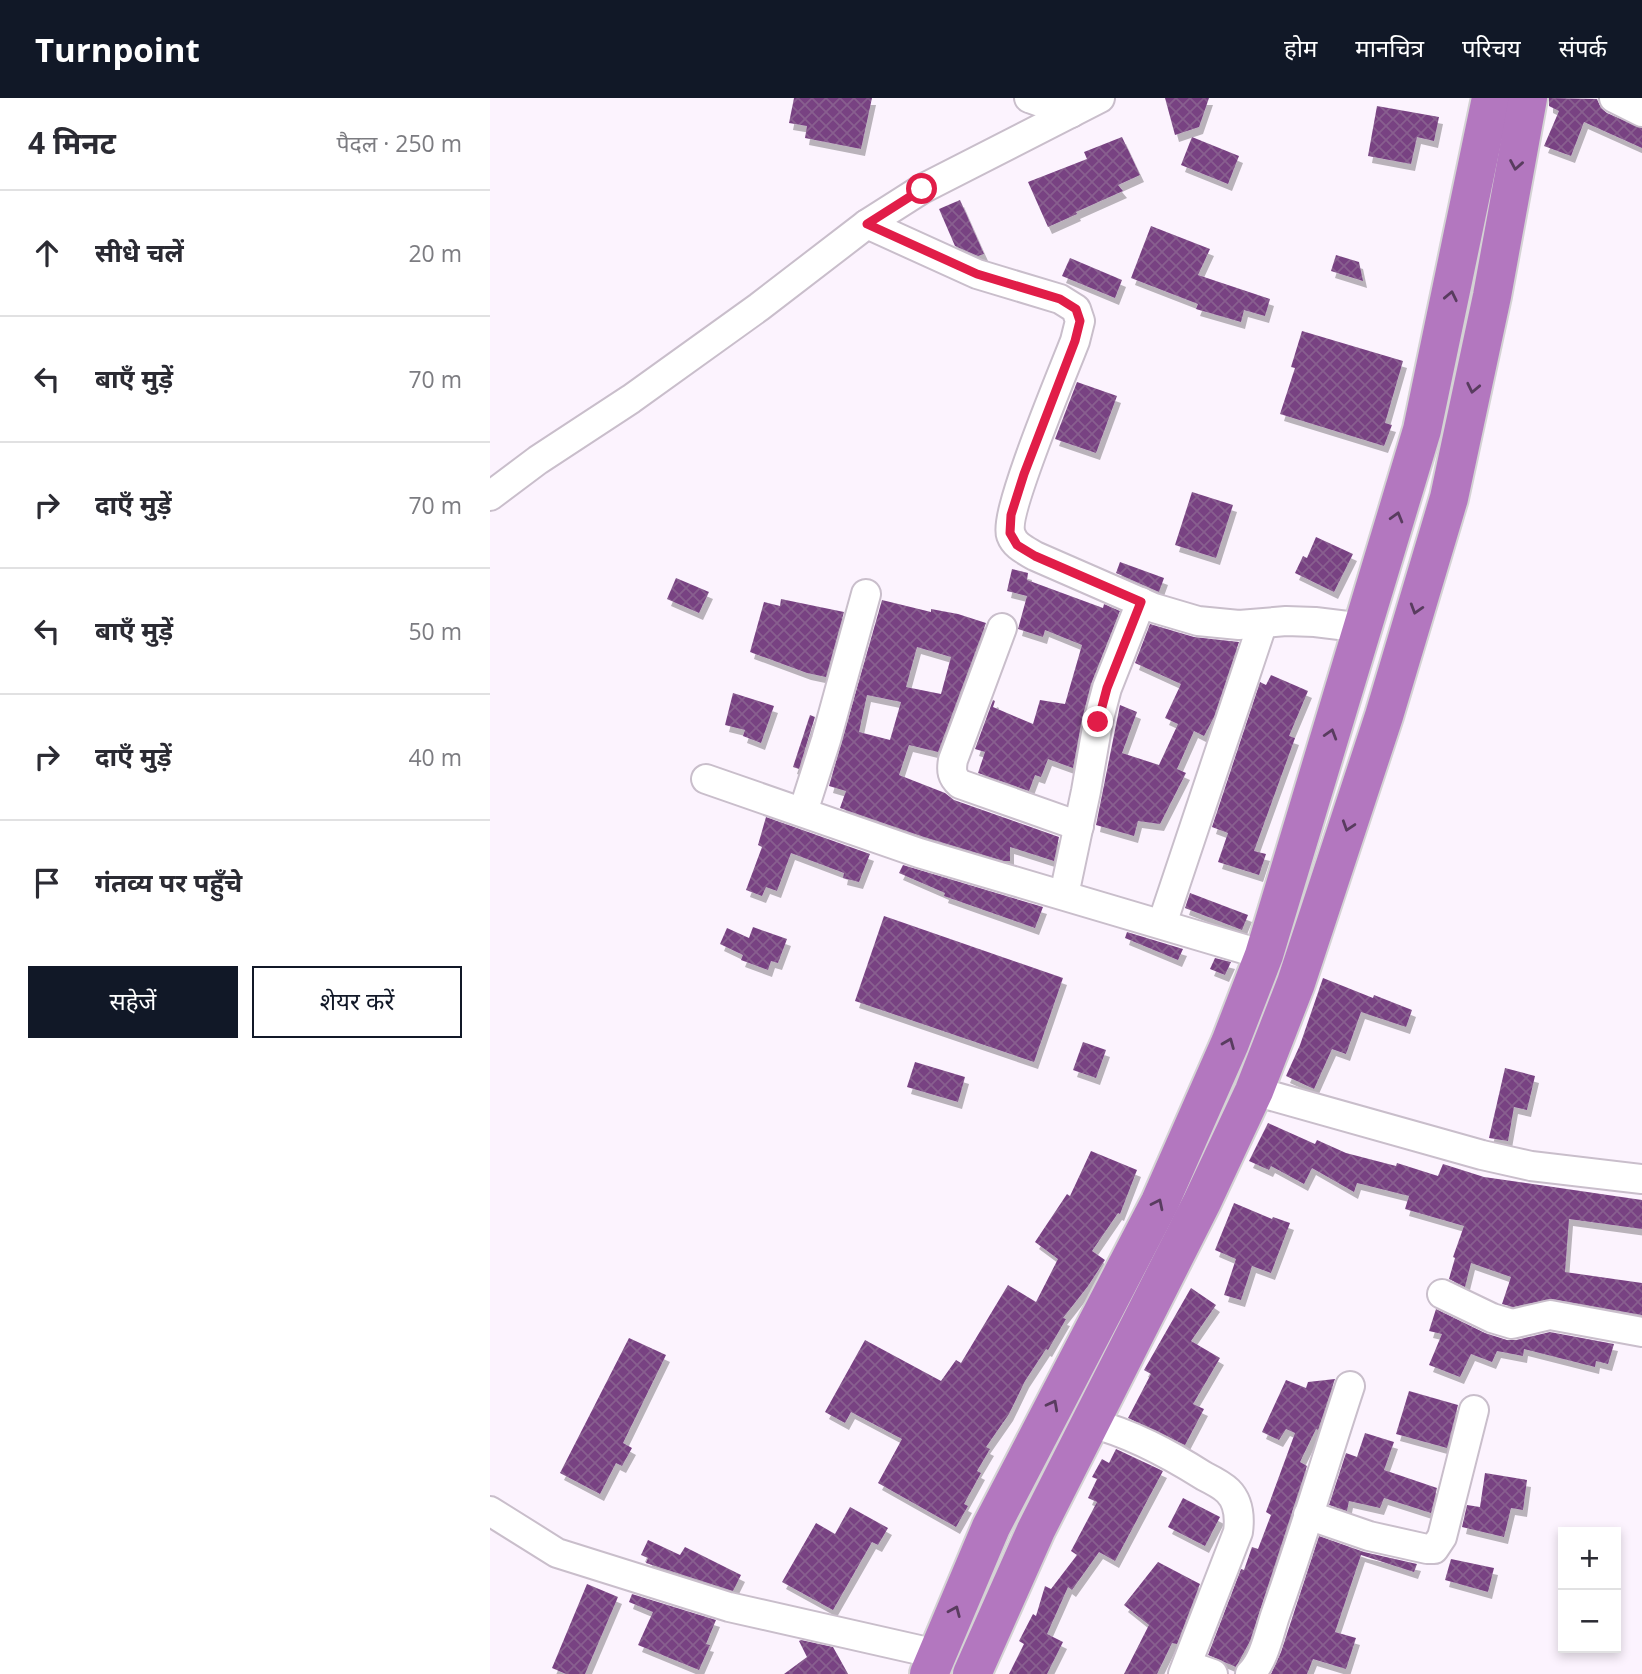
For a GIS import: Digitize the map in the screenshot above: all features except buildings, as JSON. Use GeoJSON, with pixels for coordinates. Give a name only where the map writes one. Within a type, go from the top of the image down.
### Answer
{"type":"FeatureCollection","features":[{"type":"Feature","properties":{"kind":"highway"},"geometry":{"type":"LineString","coordinates":[[933,1664],[990,1527],[1160,1202],[1230,1043],[1264,955],[1422,430],[1491,98]]}},
{"type":"Feature","properties":{"kind":"highway"},"geometry":{"type":"LineString","coordinates":[[972,1674],[1036,1530],[1196,1214],[1254,1091],[1296,983],[1384,716],[1449,498],[1492,296],[1528,98]]}},
{"type":"Feature","properties":{"kind":"street"},"geometry":{"type":"LineString","coordinates":[[1029,98],[1071,113]]}},
{"type":"Feature","properties":{"kind":"street"},"geometry":{"type":"LineString","coordinates":[[490,496],[537,460],[631,399],[867,224],[922,189],[1100,98]]}},
{"type":"Feature","properties":{"kind":"street"},"geometry":{"type":"LineString","coordinates":[[1614,98],[1642,112]]}},
{"type":"Feature","properties":{"kind":"street"},"geometry":{"type":"LineString","coordinates":[[867,224],[977,274],[1060,299],[1076,309],[1080,321],[1075,341],[1011,515],[1010,533],[1017,545],[1035,556],[1141,602],[1198,621],[1239,625],[1286,621],[1315,622],[1364,628]]}},
{"type":"Feature","properties":{"kind":"street"},"geometry":{"type":"LineString","coordinates":[[803,812],[826,740],[866,594]]}},
{"type":"Feature","properties":{"kind":"street"},"geometry":{"type":"LineString","coordinates":[[1064,895],[1095,735],[1107,688],[1141,602]]}},
{"type":"Feature","properties":{"kind":"street"},"geometry":{"type":"LineString","coordinates":[[1163,924],[1262,625]]}},
{"type":"Feature","properties":{"kind":"street"},"geometry":{"type":"LineString","coordinates":[[1002,628],[951,770],[960,784],[1079,826]]}},
{"type":"Feature","properties":{"kind":"street"},"geometry":{"type":"LineString","coordinates":[[706,779],[919,853],[1264,955]]}},
{"type":"Feature","properties":{"kind":"street"},"geometry":{"type":"LineString","coordinates":[[1254,1091],[1531,1167],[1642,1179]]}},
{"type":"Feature","properties":{"kind":"street"},"geometry":{"type":"LineString","coordinates":[[1442,1294],[1492,1318],[1512,1324],[1550,1315],[1642,1332]]}},
{"type":"Feature","properties":{"kind":"street"},"geometry":{"type":"LineString","coordinates":[[1250,1674],[1259,1661],[1290,1578],[1350,1386]]}},
{"type":"Feature","properties":{"kind":"street"},"geometry":{"type":"LineString","coordinates":[[1308,1515],[1369,1536],[1434,1549],[1442,1537],[1474,1410]]}},
{"type":"Feature","properties":{"kind":"street"},"geometry":{"type":"LineString","coordinates":[[1090,1423],[1114,1429],[1186,1465],[1228,1490],[1236,1503],[1240,1517],[1238,1532],[1194,1671]]}},
{"type":"Feature","properties":{"kind":"street"},"geometry":{"type":"LineString","coordinates":[[490,1511],[557,1553],[729,1606],[933,1664]]}},
{"type":"Feature","properties":{"kind":"route"},"geometry":{"type":"LineString","coordinates":[[922,189],[867,224],[977,274],[1060,299],[1076,309],[1080,321],[1075,341],[1024,474],[1011,515],[1010,533],[1017,545],[1035,556],[1141,602],[1107,688],[1098,722]]}}]}
